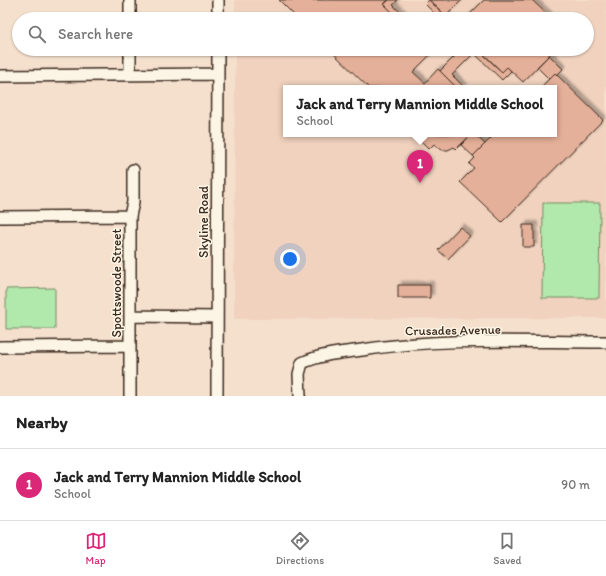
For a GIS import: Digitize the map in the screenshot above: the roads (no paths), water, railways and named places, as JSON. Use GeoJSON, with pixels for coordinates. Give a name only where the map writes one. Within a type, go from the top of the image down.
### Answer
{"type":"FeatureCollection","features":[{"type":"Feature","properties":{"kind":"street"},"geometry":{"type":"LineString","coordinates":[[130,0],[130,12]]}},
{"type":"Feature","properties":{"kind":"street"},"geometry":{"type":"LineString","coordinates":[[218,0],[218,12]]}},
{"type":"Feature","properties":{"kind":"street"},"geometry":{"type":"LineString","coordinates":[[130,56],[130,74]]}},
{"type":"Feature","properties":{"kind":"street","name":"Skyline Road"},"geometry":{"type":"LineString","coordinates":[[217,396],[218,56]]}},
{"type":"Feature","properties":{"kind":"street"},"geometry":{"type":"LineString","coordinates":[[0,76],[218,74]]}},
{"type":"Feature","properties":{"kind":"street","name":"Spottswoode Street"},"geometry":{"type":"LineString","coordinates":[[130,396],[130,216],[133,202],[133,170]]}},
{"type":"Feature","properties":{"kind":"street"},"geometry":{"type":"LineString","coordinates":[[0,217],[130,216]]}},
{"type":"Feature","properties":{"kind":"street"},"geometry":{"type":"LineString","coordinates":[[130,316],[217,317]]}},
{"type":"Feature","properties":{"kind":"street","name":"Crusades Avenue"},"geometry":{"type":"LineString","coordinates":[[300,396],[298,374],[302,362],[316,357],[408,344],[606,342]]}},
{"type":"Feature","properties":{"kind":"street"},"geometry":{"type":"LineString","coordinates":[[0,347],[130,346]]}},
{"type":"Feature","properties":{"kind":"place","name":"Jack and Terry Mannion Middle School"},"geometry":{"type":"Point","coordinates":[420,183]}}]}
